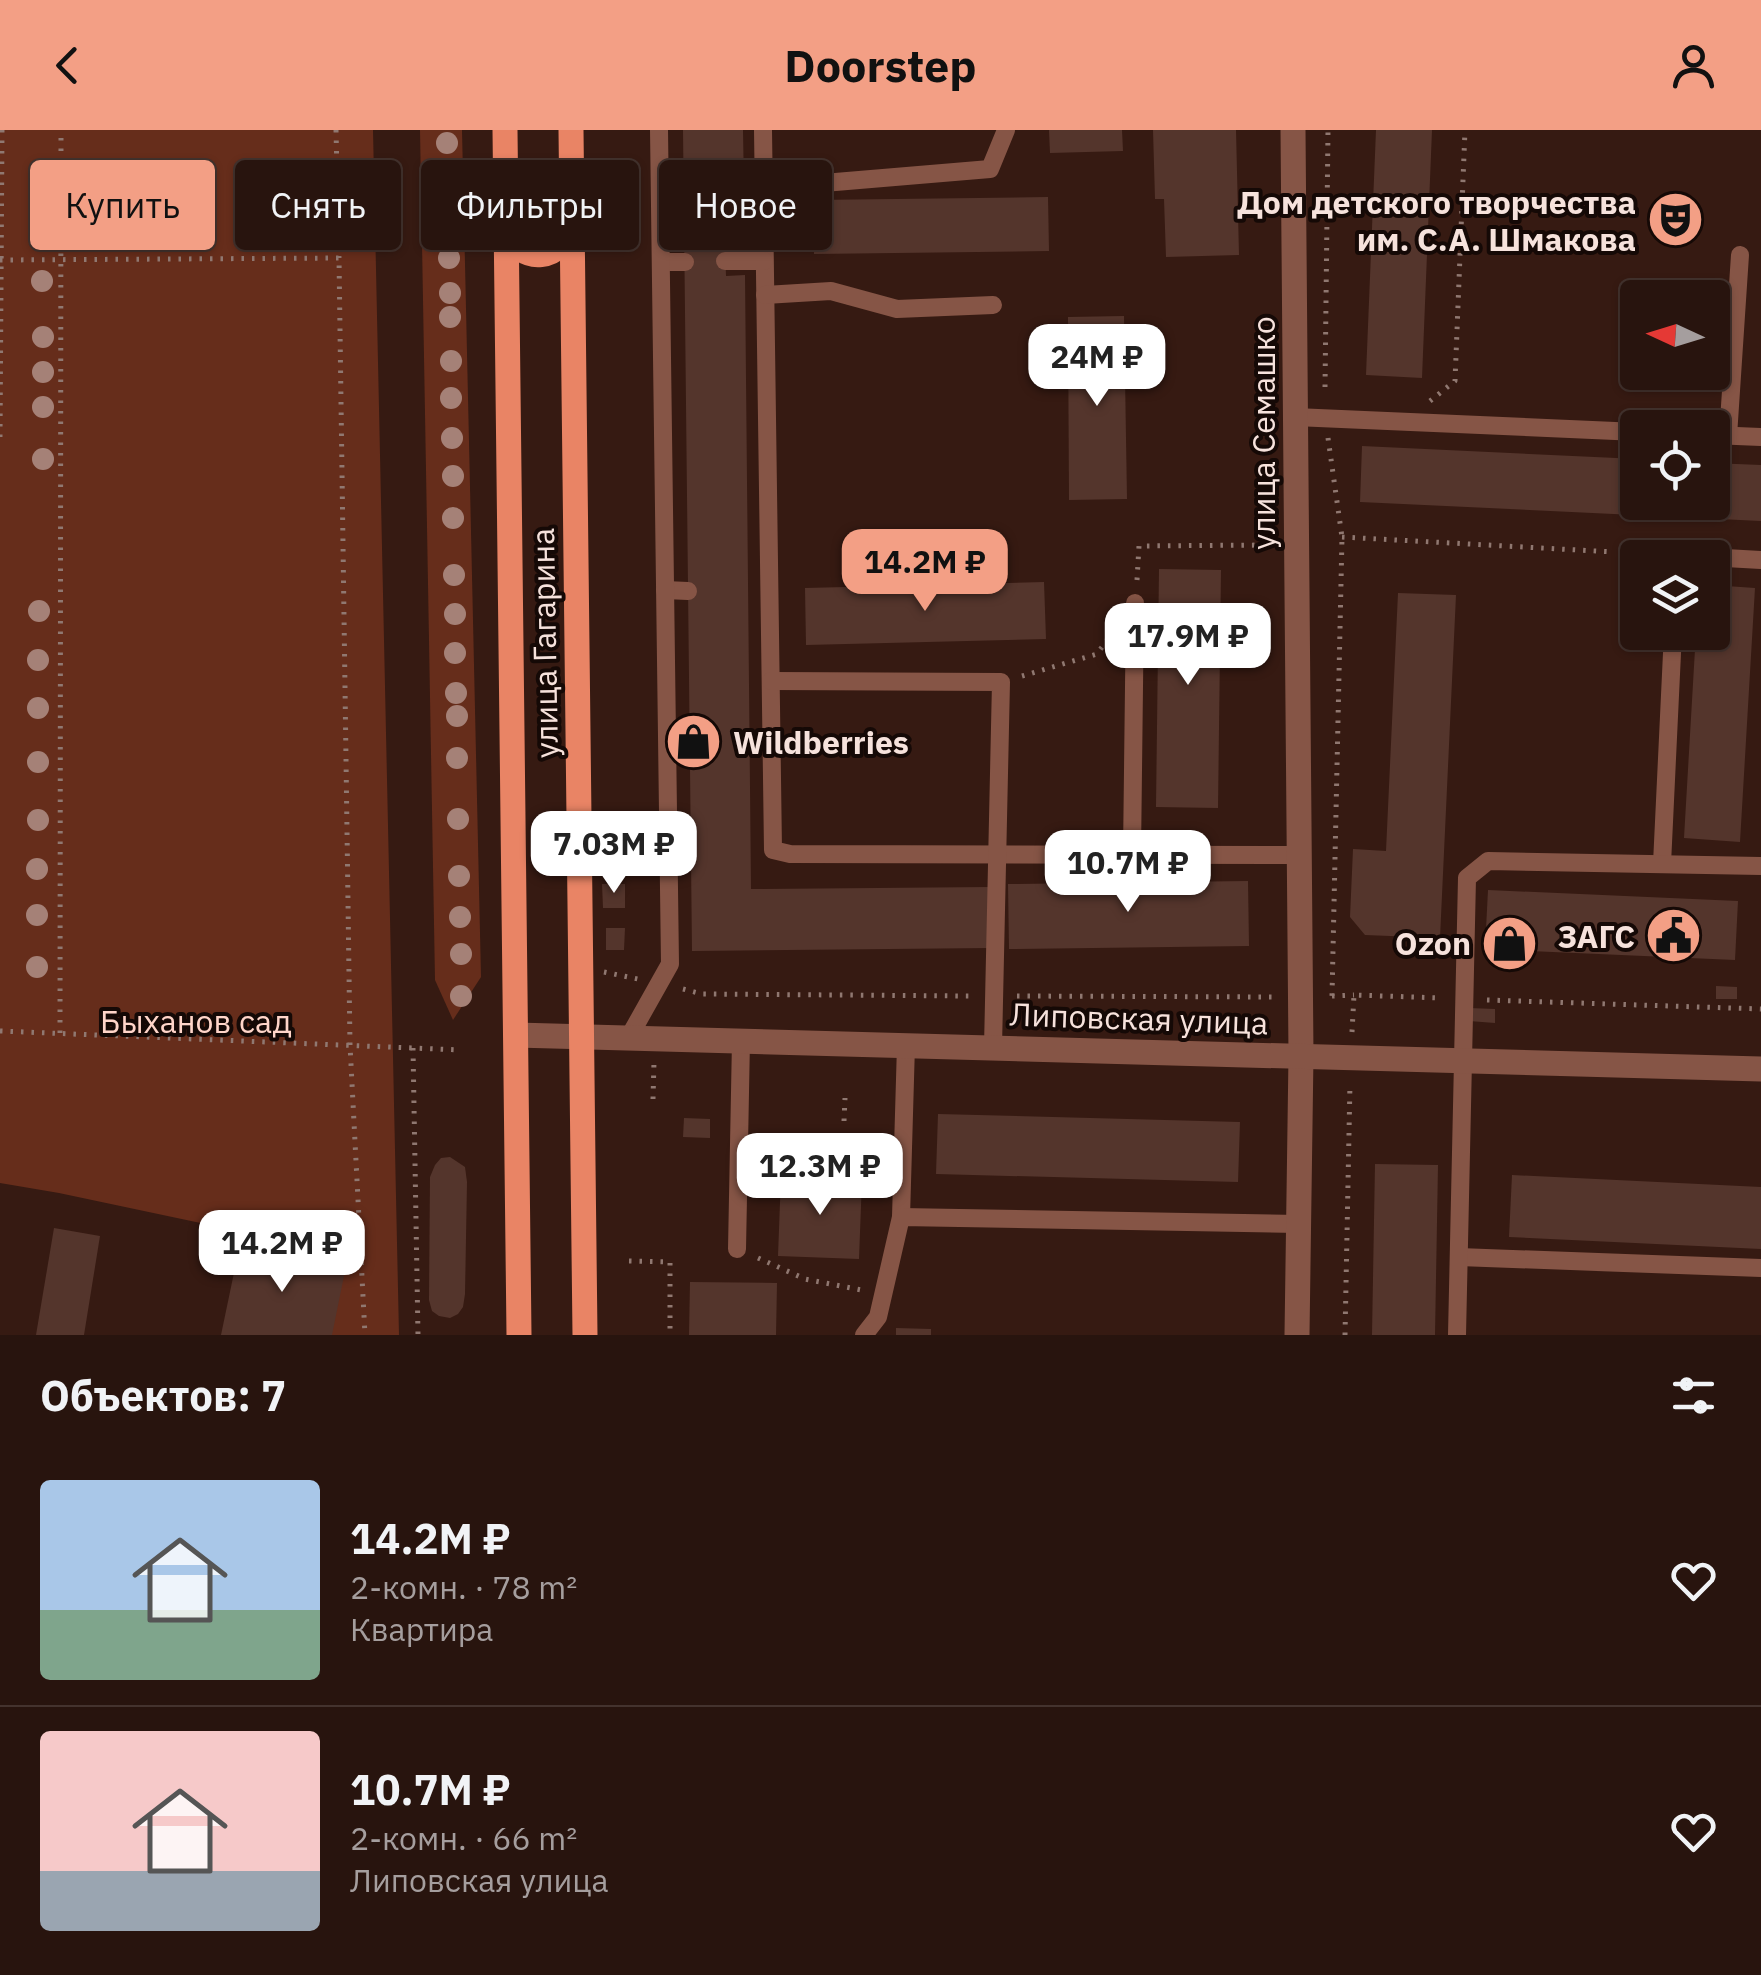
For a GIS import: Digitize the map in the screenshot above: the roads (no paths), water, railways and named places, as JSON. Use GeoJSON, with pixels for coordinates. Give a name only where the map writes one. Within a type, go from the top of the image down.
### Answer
{"type":"FeatureCollection","features":[{"type":"Feature","properties":{"kind":"main road","name":"улица Гагарина"},"geometry":{"type":"LineString","coordinates":[[505,130],[505,160]]}},
{"type":"Feature","properties":{"kind":"main road","name":"улица Гагарина"},"geometry":{"type":"LineString","coordinates":[[570,130],[571,160]]}},
{"type":"Feature","properties":{"kind":"main road","name":"улица Гагарина"},"geometry":{"type":"LineString","coordinates":[[506,250],[519,1335]]}},
{"type":"Feature","properties":{"kind":"main road"},"geometry":{"type":"LineString","coordinates":[[522,250],[538,255],[555,250]]}},
{"type":"Feature","properties":{"kind":"main road","name":"улица Гагарина"},"geometry":{"type":"LineString","coordinates":[[572,250],[585,1335]]}},
{"type":"Feature","properties":{"kind":"street","name":"улица Семашко"},"geometry":{"type":"LineString","coordinates":[[1292,130],[1301,1055],[1297,1335]]}},
{"type":"Feature","properties":{"kind":"street","name":"Липовская улица"},"geometry":{"type":"LineString","coordinates":[[516,1035],[1761,1069]]}},
{"type":"Feature","properties":{"kind":"lane"},"geometry":{"type":"LineString","coordinates":[[629,1037],[670,964],[659,130]]}},
{"type":"Feature","properties":{"kind":"lane"},"geometry":{"type":"LineString","coordinates":[[763,130],[764,160]]}},
{"type":"Feature","properties":{"kind":"lane"},"geometry":{"type":"LineString","coordinates":[[832,182],[990,169],[1006,130]]}},
{"type":"Feature","properties":{"kind":"lane"},"geometry":{"type":"LineString","coordinates":[[764,250],[773,850],[790,854],[1299,855]]}},
{"type":"Feature","properties":{"kind":"lane"},"geometry":{"type":"LineString","coordinates":[[1723,410],[1740,256]]}},
{"type":"Feature","properties":{"kind":"lane"},"geometry":{"type":"LineString","coordinates":[[725,261],[764,261]]}},
{"type":"Feature","properties":{"kind":"lane"},"geometry":{"type":"LineString","coordinates":[[661,262],[685,262]]}},
{"type":"Feature","properties":{"kind":"lane"},"geometry":{"type":"LineString","coordinates":[[765,295],[831,291],[897,308],[993,304]]}},
{"type":"Feature","properties":{"kind":"lane"},"geometry":{"type":"LineString","coordinates":[[1295,417],[1620,431]]}},
{"type":"Feature","properties":{"kind":"lane"},"geometry":{"type":"LineString","coordinates":[[1730,436],[1761,437]]}},
{"type":"Feature","properties":{"kind":"lane"},"geometry":{"type":"LineString","coordinates":[[1730,559],[1761,560]]}},
{"type":"Feature","properties":{"kind":"lane"},"geometry":{"type":"LineString","coordinates":[[665,590],[688,590]]}},
{"type":"Feature","properties":{"kind":"lane"},"geometry":{"type":"LineString","coordinates":[[748,591],[770,591]]}},
{"type":"Feature","properties":{"kind":"lane"},"geometry":{"type":"LineString","coordinates":[[1132,854],[1135,604]]}},
{"type":"Feature","properties":{"kind":"lane"},"geometry":{"type":"LineString","coordinates":[[1662,864],[1672,650]]}},
{"type":"Feature","properties":{"kind":"lane"},"geometry":{"type":"LineString","coordinates":[[771,680],[1001,682],[993,1047]]}},
{"type":"Feature","properties":{"kind":"lane"},"geometry":{"type":"LineString","coordinates":[[1458,1335],[1466,878],[1488,860],[1761,866]]}},
{"type":"Feature","properties":{"kind":"lane"},"geometry":{"type":"LineString","coordinates":[[737,1248],[741,1040]]}},
{"type":"Feature","properties":{"kind":"lane"},"geometry":{"type":"LineString","coordinates":[[864,1335],[878,1317],[901,1217],[906,1044]]}},
{"type":"Feature","properties":{"kind":"lane"},"geometry":{"type":"LineString","coordinates":[[901,1217],[1298,1224]]}},
{"type":"Feature","properties":{"kind":"lane"},"geometry":{"type":"LineString","coordinates":[[1460,1257],[1761,1268]]}},
{"type":"Feature","properties":{"kind":"place","name":"Дом детского творчества им. С.А. Шмакова"},"geometry":{"type":"Point","coordinates":[1675,220]}},
{"type":"Feature","properties":{"kind":"place","name":"Wildberries"},"geometry":{"type":"Point","coordinates":[694,742]}},
{"type":"Feature","properties":{"kind":"place","name":"ЗАГС"},"geometry":{"type":"Point","coordinates":[1674,936]}},
{"type":"Feature","properties":{"kind":"place","name":"Ozon"},"geometry":{"type":"Point","coordinates":[1510,943]}},
{"type":"Feature","properties":{"kind":"park label","name":"Быханов сад"},"geometry":{"type":"Point","coordinates":[196,1021]}}]}
